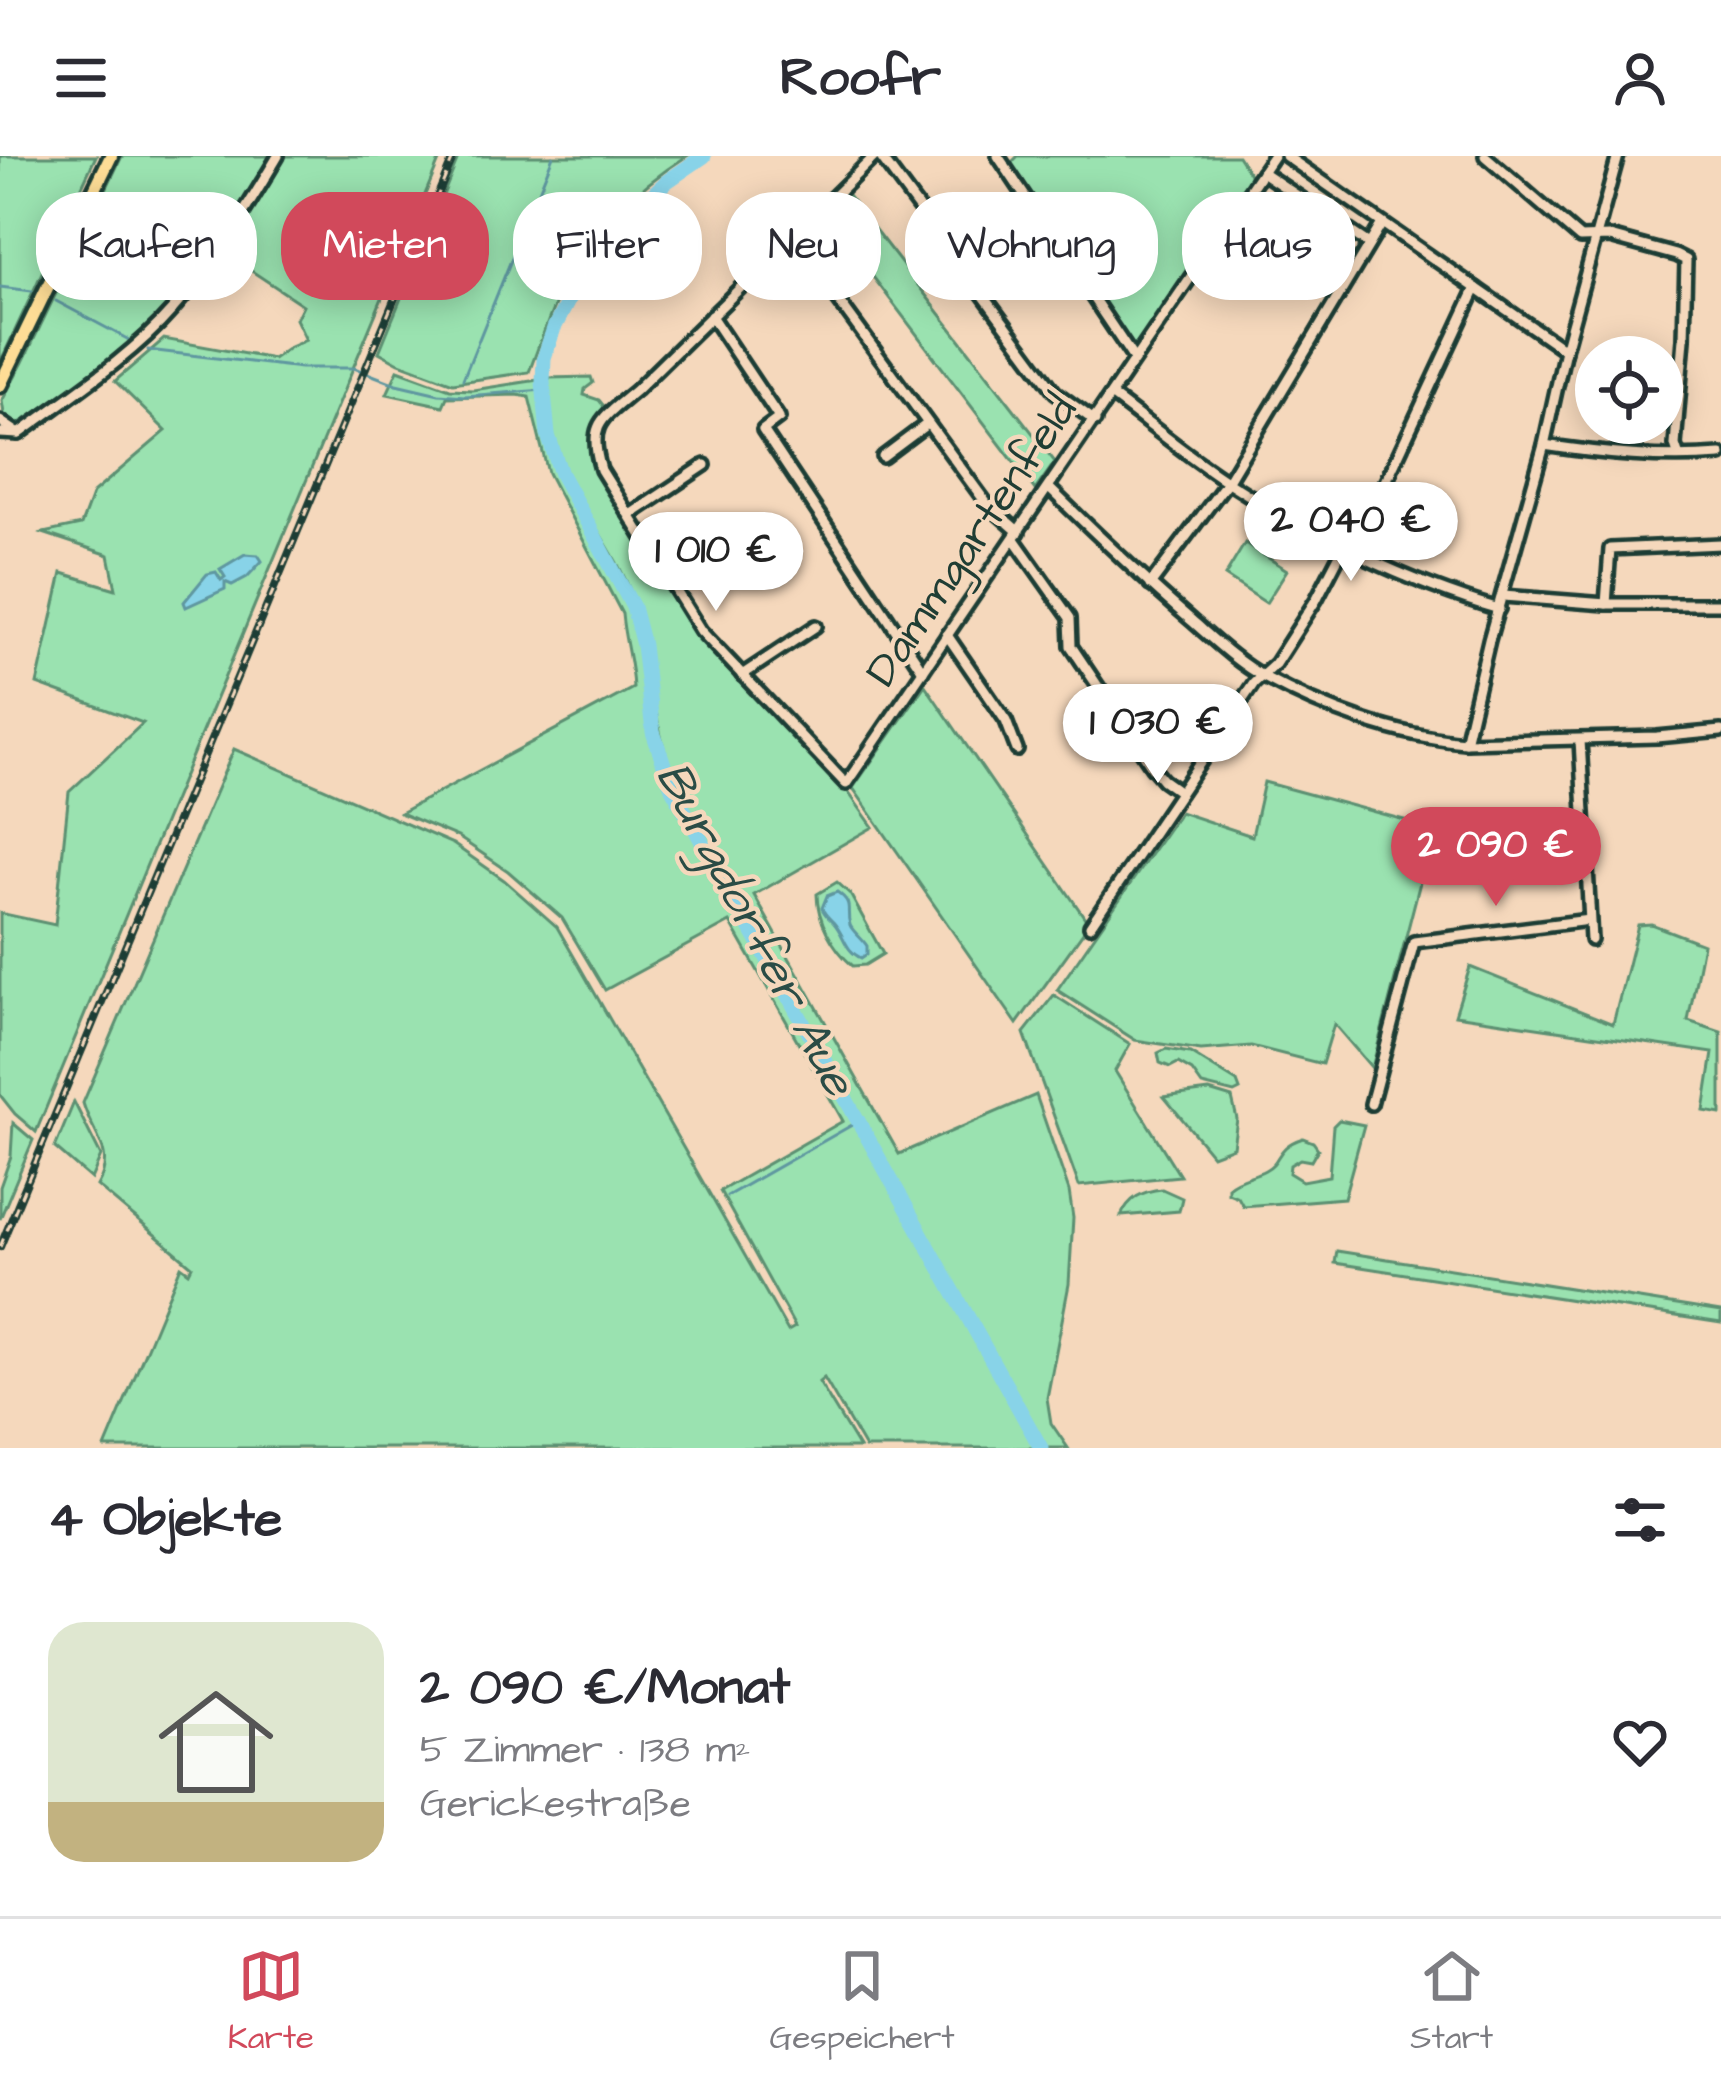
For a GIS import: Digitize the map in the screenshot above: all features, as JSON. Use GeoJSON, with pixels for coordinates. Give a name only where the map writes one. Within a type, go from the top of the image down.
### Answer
{"type":"FeatureCollection","features":[{"type":"Feature","properties":{"kind":"main road"},"geometry":{"type":"LineString","coordinates":[[0,385],[111,156]]}},
{"type":"Feature","properties":{"kind":"street"},"geometry":{"type":"LineString","coordinates":[[0,421],[7,435],[119,358],[170,314],[218,254],[278,156]]}},
{"type":"Feature","properties":{"kind":"street"},"geometry":{"type":"LineString","coordinates":[[840,192],[878,156],[1055,392],[1095,421]]}},
{"type":"Feature","properties":{"kind":"street"},"geometry":{"type":"LineString","coordinates":[[998,156],[1134,359]]}},
{"type":"Feature","properties":{"kind":"street","name":"Dammgartenfeld"},"geometry":{"type":"LineString","coordinates":[[742,675],[846,784],[1273,156]]}},
{"type":"Feature","properties":{"kind":"street"},"geometry":{"type":"LineString","coordinates":[[1286,156],[1565,350]]}},
{"type":"Feature","properties":{"kind":"street"},"geometry":{"type":"LineString","coordinates":[[1485,156],[1580,238],[1610,237],[1685,260],[1678,454]]}},
{"type":"Feature","properties":{"kind":"street"},"geometry":{"type":"LineString","coordinates":[[1466,742],[1618,156]]}},
{"type":"Feature","properties":{"kind":"street"},"geometry":{"type":"LineString","coordinates":[[1262,172],[1369,244]]}},
{"type":"Feature","properties":{"kind":"street"},"geometry":{"type":"LineString","coordinates":[[1150,585],[1227,482],[1381,225]]}},
{"type":"Feature","properties":{"kind":"street"},"geometry":{"type":"LineString","coordinates":[[1090,926],[1180,792],[1275,664],[1349,548],[1476,288]]}},
{"type":"Feature","properties":{"kind":"street"},"geometry":{"type":"LineString","coordinates":[[727,300],[607,416],[597,428],[594,445],[601,470],[701,631],[742,675],[816,626]]}},
{"type":"Feature","properties":{"kind":"street"},"geometry":{"type":"LineString","coordinates":[[837,300],[987,504],[1017,535],[1070,618],[1071,646],[1152,767],[1180,792]]}},
{"type":"Feature","properties":{"kind":"street"},"geometry":{"type":"LineString","coordinates":[[711,316],[779,418],[763,430],[923,670]]}},
{"type":"Feature","properties":{"kind":"street"},"geometry":{"type":"LineString","coordinates":[[1112,396],[1265,506],[1441,592],[1499,609]]}},
{"type":"Feature","properties":{"kind":"street"},"geometry":{"type":"LineString","coordinates":[[883,457],[927,424]]}},
{"type":"Feature","properties":{"kind":"street"},"geometry":{"type":"LineString","coordinates":[[1544,445],[1631,456],[1721,454]]}},
{"type":"Feature","properties":{"kind":"street"},"geometry":{"type":"LineString","coordinates":[[629,515],[704,465]]}},
{"type":"Feature","properties":{"kind":"street"},"geometry":{"type":"LineString","coordinates":[[1049,488],[1150,585],[1262,676],[1377,724],[1466,742],[1721,731]]}},
{"type":"Feature","properties":{"kind":"street"},"geometry":{"type":"LineString","coordinates":[[1606,604],[1610,549],[1721,544]]}},
{"type":"Feature","properties":{"kind":"street"},"geometry":{"type":"LineString","coordinates":[[1503,596],[1606,604],[1721,604]]}},
{"type":"Feature","properties":{"kind":"street"},"geometry":{"type":"LineString","coordinates":[[947,635],[1006,721],[1017,750]]}},
{"type":"Feature","properties":{"kind":"street"},"geometry":{"type":"LineString","coordinates":[[1580,740],[1591,940]]}},
{"type":"Feature","properties":{"kind":"street"},"geometry":{"type":"LineString","coordinates":[[1371,1104],[1414,942],[1589,920]]}},
{"type":"Feature","properties":{"kind":"green space"},"geometry":{"type":"Polygon","coordinates":[[[0,156],[96,156],[79,192],[36,192],[36,285],[0,363],[0,156]]]}},
{"type":"Feature","properties":{"kind":"green space"},"geometry":{"type":"Polygon","coordinates":[[[122,156],[271,156],[250,192],[105,192],[122,156]]]}},
{"type":"Feature","properties":{"kind":"green space"},"geometry":{"type":"Polygon","coordinates":[[[283,156],[441,156],[426,192],[281,192],[281,290],[257,275],[257,201],[283,156]]]}},
{"type":"Feature","properties":{"kind":"green space"},"geometry":{"type":"Polygon","coordinates":[[[459,156],[687,156],[639,192],[513,192],[513,300],[557,300],[529,372],[453,383],[379,352],[400,300],[489,300],[489,192],[444,192],[459,156]]]}},
{"type":"Feature","properties":{"kind":"green space"},"geometry":{"type":"Polygon","coordinates":[[[1018,156],[1238,156],[1251,176],[1240,192],[1182,192],[1182,278],[1133,351],[1099,300],[1158,300],[1158,192],[1027,192],[1009,165],[1018,156]]]}},
{"type":"Feature","properties":{"kind":"green space"},"geometry":{"type":"Polygon","coordinates":[[[881,237],[905,268],[905,300],[929,300],[1055,462],[1035,490],[881,287],[881,237]]]}},
{"type":"Feature","properties":{"kind":"green space"},"geometry":{"type":"Polygon","coordinates":[[[53,300],[175,300],[96,370],[15,426],[5,420],[2,401],[53,300]]]}},
{"type":"Feature","properties":{"kind":"green space"},"geometry":{"type":"Polygon","coordinates":[[[295,300],[381,300],[36,1132],[0,1095],[0,913],[55,925],[69,792],[143,723],[37,684],[62,573],[116,589],[109,555],[43,533],[81,525],[93,493],[166,431],[115,381],[164,339],[273,359],[306,340],[296,319],[303,305],[295,300]]]}},
{"type":"Feature","properties":{"kind":"green space"},"geometry":{"type":"Polygon","coordinates":[[[398,370],[450,389],[538,380],[544,435],[558,474],[630,609],[650,733],[670,790],[1038,1448],[865,1448],[824,1378],[819,1382],[859,1448],[105,1448],[181,1266],[189,1272],[192,1266],[97,1186],[104,1153],[83,1103],[234,749],[453,844],[504,880],[557,927],[788,1331],[795,1327],[720,1191],[843,1121],[730,922],[605,990],[562,918],[508,871],[458,837],[400,813],[633,688],[622,614],[548,473],[529,397],[447,397],[443,406],[387,394],[398,370]]]}},
{"type":"Feature","properties":{"kind":"green space"},"geometry":{"type":"Polygon","coordinates":[[[591,377],[593,383],[584,395],[599,400],[607,410],[593,435],[595,465],[698,634],[831,768],[873,827],[754,895],[899,1154],[1036,1095],[1069,1191],[1073,1218],[1069,1284],[1047,1398],[1051,1423],[1068,1448],[1047,1448],[724,874],[676,780],[661,735],[632,595],[571,484],[553,435],[547,378],[591,377]]]}},
{"type":"Feature","properties":{"kind":"green space"},"geometry":{"type":"Polygon","coordinates":[[[1245,543],[1287,570],[1266,603],[1225,576],[1245,543]]]}},
{"type":"Feature","properties":{"kind":"green space"},"geometry":{"type":"Polygon","coordinates":[[[925,685],[1089,924],[1017,1024],[853,788],[925,685]]]}},
{"type":"Feature","properties":{"kind":"green space"},"geometry":{"type":"Polygon","coordinates":[[[1264,782],[1434,828],[1372,1068],[1334,1024],[1322,1064],[1251,1046],[1201,1050],[1135,1040],[1057,990],[1180,812],[1252,836],[1264,782]]]}},
{"type":"Feature","properties":{"kind":"green space"},"geometry":{"type":"Polygon","coordinates":[[[837,882],[850,894],[883,954],[865,965],[853,966],[823,924],[817,894],[837,882]]]}},
{"type":"Feature","properties":{"kind":"green space"},"geometry":{"type":"Polygon","coordinates":[[[1651,924],[1703,944],[1688,1021],[1721,1032],[1721,1114],[1704,1111],[1713,1053],[1455,1015],[1470,967],[1613,1024],[1638,925],[1651,924]]]}},
{"type":"Feature","properties":{"kind":"green space"},"geometry":{"type":"Polygon","coordinates":[[[1054,995],[1130,1044],[1115,1071],[1180,1176],[1079,1186],[1024,1033],[1054,995]]]}},
{"type":"Feature","properties":{"kind":"green space"},"geometry":{"type":"Polygon","coordinates":[[[1166,1049],[1190,1053],[1237,1082],[1240,1090],[1234,1093],[1202,1085],[1178,1063],[1170,1067],[1160,1063],[1158,1053],[1166,1049]]]}},
{"type":"Feature","properties":{"kind":"green space"},"geometry":{"type":"Polygon","coordinates":[[[1209,1091],[1232,1098],[1237,1119],[1233,1147],[1212,1155],[1164,1097],[1209,1091]]]}},
{"type":"Feature","properties":{"kind":"green space"},"geometry":{"type":"Polygon","coordinates":[[[74,1102],[101,1156],[91,1179],[55,1148],[74,1102]]]}},
{"type":"Feature","properties":{"kind":"green space"},"geometry":{"type":"Polygon","coordinates":[[[1339,1120],[1364,1125],[1344,1198],[1243,1206],[1228,1193],[1232,1184],[1271,1166],[1287,1146],[1303,1138],[1318,1149],[1311,1161],[1300,1159],[1290,1165],[1289,1173],[1302,1181],[1329,1176],[1333,1126],[1339,1120]]]}},
{"type":"Feature","properties":{"kind":"green space"},"geometry":{"type":"Polygon","coordinates":[[[13,1123],[33,1140],[0,1219],[0,1187],[11,1156],[13,1123]]]}},
{"type":"Feature","properties":{"kind":"green space"},"geometry":{"type":"Polygon","coordinates":[[[1162,1189],[1182,1198],[1179,1211],[1121,1216],[1137,1196],[1162,1189]]]}},
{"type":"Feature","properties":{"kind":"green space"},"geometry":{"type":"Polygon","coordinates":[[[1337,1251],[1721,1312],[1721,1323],[1335,1263],[1337,1251]]]}},
{"type":"Feature","properties":{"kind":"water"},"geometry":{"type":"Polygon","coordinates":[[[245,554],[258,555],[262,561],[247,577],[232,585],[225,582],[225,589],[186,607],[184,602],[207,574],[216,572],[221,580],[225,577],[220,569],[245,554]]]}},
{"type":"Feature","properties":{"kind":"water"},"geometry":{"type":"Polygon","coordinates":[[[837,892],[848,904],[851,927],[867,946],[861,958],[822,908],[827,896],[837,892]]]}},
{"type":"Feature","properties":{"kind":"waterway"},"geometry":{"type":"LineString","coordinates":[[463,379],[553,156]]}},
{"type":"Feature","properties":{"kind":"waterway","name":"Burgdorfer Aue"},"geometry":{"type":"LineString","coordinates":[[704,156],[636,210],[583,272],[544,358],[548,435],[561,474],[633,607],[643,645],[653,732],[672,788],[1041,1448]]}},
{"type":"Feature","properties":{"kind":"waterway"},"geometry":{"type":"LineString","coordinates":[[0,287],[32,291]]}},
{"type":"Feature","properties":{"kind":"waterway"},"geometry":{"type":"LineString","coordinates":[[56,301],[131,341]]}},
{"type":"Feature","properties":{"kind":"waterway"},"geometry":{"type":"LineString","coordinates":[[148,350],[301,368],[354,368],[439,394],[544,390]]}},
{"type":"Feature","properties":{"kind":"waterway"},"geometry":{"type":"LineString","coordinates":[[727,1196],[859,1121]]}},
{"type":"Feature","properties":{"kind":"railway"},"geometry":{"type":"LineString","coordinates":[[0,1247],[454,156]]}}]}
